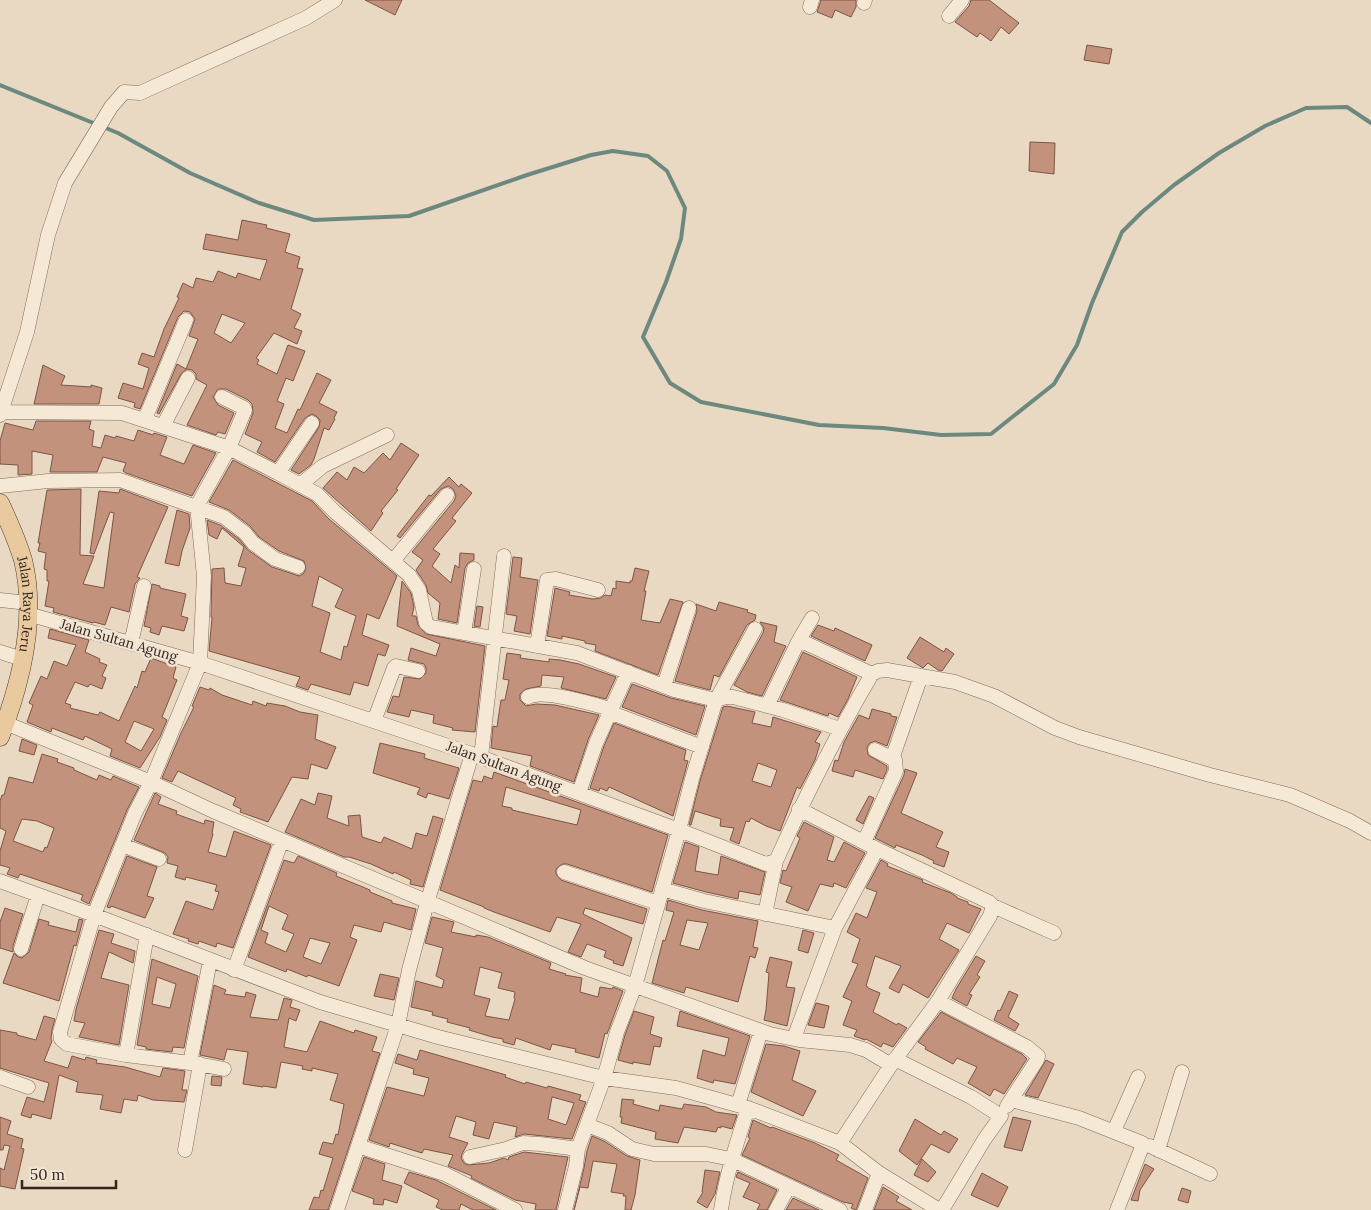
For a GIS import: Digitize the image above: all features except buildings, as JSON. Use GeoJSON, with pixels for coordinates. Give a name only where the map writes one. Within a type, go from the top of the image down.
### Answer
{"type":"FeatureCollection","features":[{"type":"Feature","properties":{"kind":"main road","name":"Jalan Raya Jeru"},"geometry":{"type":"LineString","coordinates":[[0,503],[17,540],[22,560],[28,608],[17,683],[2,727]]}},
{"type":"Feature","properties":{"kind":"street"},"geometry":{"type":"LineString","coordinates":[[335,0],[306,18],[140,93],[124,92],[111,107],[65,183],[48,234],[26,332],[0,413],[122,413],[229,448],[308,489],[409,575],[419,590],[426,623],[431,627],[577,654],[664,686],[716,700],[733,697],[840,730]]}},
{"type":"Feature","properties":{"kind":"street"},"geometry":{"type":"LineString","coordinates":[[949,16],[962,0]]}},
{"type":"Feature","properties":{"kind":"street"},"geometry":{"type":"LineString","coordinates":[[144,419],[186,320]]}},
{"type":"Feature","properties":{"kind":"street"},"geometry":{"type":"LineString","coordinates":[[162,426],[188,378]]}},
{"type":"Feature","properties":{"kind":"street"},"geometry":{"type":"LineString","coordinates":[[222,397],[245,410],[229,448],[197,506],[204,576],[200,663],[151,782],[135,813],[94,915],[60,1032],[61,1039],[66,1044],[224,1069]]}},
{"type":"Feature","properties":{"kind":"street"},"geometry":{"type":"LineString","coordinates":[[278,473],[312,424]]}},
{"type":"Feature","properties":{"kind":"street"},"geometry":{"type":"LineString","coordinates":[[308,489],[323,466],[387,435]]}},
{"type":"Feature","properties":{"kind":"street"},"geometry":{"type":"LineString","coordinates":[[0,486],[48,481],[120,480],[224,517],[275,559],[298,567]]}},
{"type":"Feature","properties":{"kind":"street"},"geometry":{"type":"LineString","coordinates":[[393,561],[448,495]]}},
{"type":"Feature","properties":{"kind":"street"},"geometry":{"type":"LineString","coordinates":[[337,1210],[398,1025],[409,970],[427,903],[476,755],[496,639],[504,556]]}},
{"type":"Feature","properties":{"kind":"street"},"geometry":{"type":"LineString","coordinates":[[464,633],[474,569]]}},
{"type":"Feature","properties":{"kind":"street"},"geometry":{"type":"LineString","coordinates":[[537,646],[547,580],[556,579],[598,590]]}},
{"type":"Feature","properties":{"kind":"street"},"geometry":{"type":"LineString","coordinates":[[131,643],[144,586]]}},
{"type":"Feature","properties":{"kind":"street","name":"Jalan Sultan Agung"},"geometry":{"type":"LineString","coordinates":[[0,600],[131,643],[200,663],[476,755],[680,830],[766,864],[776,861]]}},
{"type":"Feature","properties":{"kind":"street"},"geometry":{"type":"LineString","coordinates":[[664,686],[689,608]]}},
{"type":"Feature","properties":{"kind":"street"},"geometry":{"type":"LineString","coordinates":[[767,706],[799,640],[812,618]]}},
{"type":"Feature","properties":{"kind":"street"},"geometry":{"type":"LineString","coordinates":[[565,1210],[578,1150],[604,1078],[617,1032],[635,986],[716,700],[755,629]]}},
{"type":"Feature","properties":{"kind":"street"},"geometry":{"type":"LineString","coordinates":[[799,640],[872,674]]}},
{"type":"Feature","properties":{"kind":"street"},"geometry":{"type":"LineString","coordinates":[[0,652],[22,659]]}},
{"type":"Feature","properties":{"kind":"street"},"geometry":{"type":"LineString","coordinates":[[374,721],[394,668],[396,666],[418,670]]}},
{"type":"Feature","properties":{"kind":"street"},"geometry":{"type":"LineString","coordinates":[[766,914],[776,861],[799,809],[840,730],[872,674],[878,671],[886,670],[955,682],[994,696],[1055,728],[1079,737],[1210,775],[1290,795],[1341,817],[1371,833]]}},
{"type":"Feature","properties":{"kind":"street"},"geometry":{"type":"LineString","coordinates":[[579,793],[596,742],[628,672]]}},
{"type":"Feature","properties":{"kind":"street"},"geometry":{"type":"LineString","coordinates":[[892,759],[921,676]]}},
{"type":"Feature","properties":{"kind":"street"},"geometry":{"type":"LineString","coordinates":[[528,697],[533,694],[539,694],[585,702],[702,747]]}},
{"type":"Feature","properties":{"kind":"street"},"geometry":{"type":"LineString","coordinates":[[2,727],[151,782],[427,903],[585,968],[761,1031],[794,1038],[850,1045],[866,1050],[971,1097],[1001,1116]]}},
{"type":"Feature","properties":{"kind":"street"},"geometry":{"type":"LineString","coordinates":[[864,842],[896,771],[896,764],[892,759],[875,750]]}},
{"type":"Feature","properties":{"kind":"street"},"geometry":{"type":"LineString","coordinates":[[799,809],[877,849],[989,902],[993,906],[1054,933]]}},
{"type":"Feature","properties":{"kind":"street"},"geometry":{"type":"LineString","coordinates":[[234,970],[282,840]]}},
{"type":"Feature","properties":{"kind":"street"},"geometry":{"type":"LineString","coordinates":[[122,845],[159,859]]}},
{"type":"Feature","properties":{"kind":"street"},"geometry":{"type":"LineString","coordinates":[[794,1038],[835,928],[877,849]]}},
{"type":"Feature","properties":{"kind":"street"},"geometry":{"type":"LineString","coordinates":[[564,872],[660,896],[704,901],[835,928]]}},
{"type":"Feature","properties":{"kind":"street"},"geometry":{"type":"LineString","coordinates":[[0,881],[320,1002],[438,1037],[604,1078],[676,1088],[743,1107],[840,1143],[879,1173],[940,1210],[1038,1056],[1027,1047],[938,1001]]}},
{"type":"Feature","properties":{"kind":"street"},"geometry":{"type":"LineString","coordinates":[[21,950],[38,895]]}},
{"type":"Feature","properties":{"kind":"street"},"geometry":{"type":"LineString","coordinates":[[840,1143],[893,1062],[938,1001],[990,916],[993,906]]}},
{"type":"Feature","properties":{"kind":"street"},"geometry":{"type":"LineString","coordinates":[[126,1055],[147,935]]}},
{"type":"Feature","properties":{"kind":"street"},"geometry":{"type":"LineString","coordinates":[[185,1150],[210,961]]}},
{"type":"Feature","properties":{"kind":"street"},"geometry":{"type":"LineString","coordinates":[[721,1210],[724,1185],[761,1031]]}},
{"type":"Feature","properties":{"kind":"street"},"geometry":{"type":"LineString","coordinates":[[1158,1150],[1182,1072]]}},
{"type":"Feature","properties":{"kind":"street"},"geometry":{"type":"LineString","coordinates":[[0,1077],[28,1087]]}},
{"type":"Feature","properties":{"kind":"street"},"geometry":{"type":"LineString","coordinates":[[1114,1131],[1138,1077]]}},
{"type":"Feature","properties":{"kind":"street"},"geometry":{"type":"LineString","coordinates":[[1011,1100],[1079,1118],[1114,1131],[1210,1174]]}},
{"type":"Feature","properties":{"kind":"street"},"geometry":{"type":"LineString","coordinates":[[587,1125],[608,1133],[632,1149],[654,1154],[706,1154],[731,1158],[840,1210]]}},
{"type":"Feature","properties":{"kind":"street"},"geometry":{"type":"LineString","coordinates":[[470,1157],[523,1143],[578,1150]]}},
{"type":"Feature","properties":{"kind":"street"},"geometry":{"type":"LineString","coordinates":[[1117,1210],[1142,1143]]}},
{"type":"Feature","properties":{"kind":"street"},"geometry":{"type":"LineString","coordinates":[[358,1146],[445,1174],[515,1210]]}},
{"type":"Feature","properties":{"kind":"street"},"geometry":{"type":"LineString","coordinates":[[865,1210],[879,1173]]}},
{"type":"Feature","properties":{"kind":"street"},"geometry":{"type":"LineString","coordinates":[[776,1210],[789,1186]]}},
{"type":"Feature","properties":{"kind":"waterway"},"geometry":{"type":"LineString","coordinates":[[0,85],[118,133],[190,173],[259,203],[314,220],[409,216],[591,155],[613,151],[648,156],[667,171],[685,208],[681,239],[666,282],[643,337],[670,383],[701,402],[819,425],[883,428],[941,435],[991,434],[1054,384],[1077,345],[1092,303],[1122,232],[1174,185],[1219,153],[1265,126],[1306,108],[1347,107],[1371,123]]}}]}
